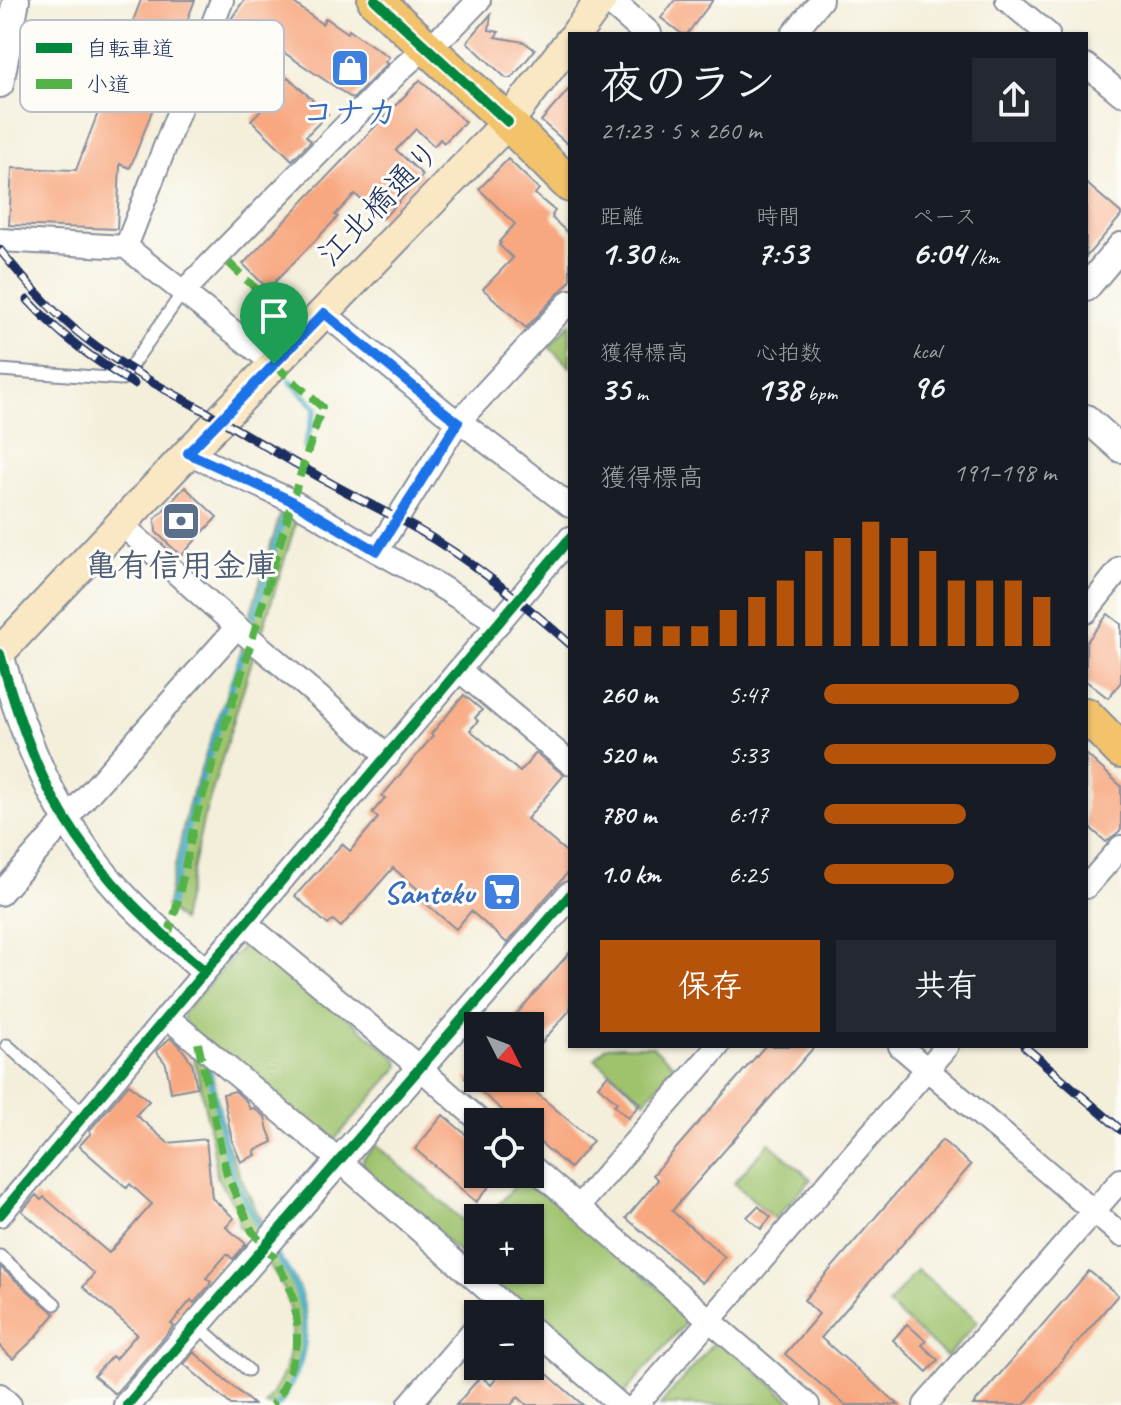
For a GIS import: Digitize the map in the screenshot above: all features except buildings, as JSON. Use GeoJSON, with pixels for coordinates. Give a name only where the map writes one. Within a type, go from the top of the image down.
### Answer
{"type":"FeatureCollection","features":[{"type":"Feature","properties":{"kind":"main road"},"geometry":{"type":"LineString","coordinates":[[375,0],[508,122],[568,183]]}},
{"type":"Feature","properties":{"kind":"main road"},"geometry":{"type":"LineString","coordinates":[[577,32],[601,0]]}},
{"type":"Feature","properties":{"kind":"main road","name":"江北橋通り"},"geometry":{"type":"LineString","coordinates":[[0,653],[188,453],[508,122],[568,44]]}},
{"type":"Feature","properties":{"kind":"main road"},"geometry":{"type":"LineString","coordinates":[[1088,717],[1121,751]]}},
{"type":"Feature","properties":{"kind":"street"},"geometry":{"type":"LineString","coordinates":[[0,84],[16,0]]}},
{"type":"Feature","properties":{"kind":"street"},"geometry":{"type":"LineString","coordinates":[[214,20],[222,0]]}},
{"type":"Feature","properties":{"kind":"street"},"geometry":{"type":"LineString","coordinates":[[183,292],[380,90],[426,47],[450,30],[479,0]]}},
{"type":"Feature","properties":{"kind":"street"},"geometry":{"type":"LineString","coordinates":[[609,0],[646,32]]}},
{"type":"Feature","properties":{"kind":"street"},"geometry":{"type":"LineString","coordinates":[[795,32],[821,0]]}},
{"type":"Feature","properties":{"kind":"street"},"geometry":{"type":"LineString","coordinates":[[1007,0],[1038,31]]}},
{"type":"Feature","properties":{"kind":"street"},"geometry":{"type":"LineString","coordinates":[[1088,67],[1121,94]]}},
{"type":"Feature","properties":{"kind":"street"},"geometry":{"type":"LineString","coordinates":[[126,247],[178,112]]}},
{"type":"Feature","properties":{"kind":"street"},"geometry":{"type":"LineString","coordinates":[[0,240],[126,247],[274,364]]}},
{"type":"Feature","properties":{"kind":"street"},"geometry":{"type":"LineString","coordinates":[[1088,286],[1121,246]]}},
{"type":"Feature","properties":{"kind":"street"},"geometry":{"type":"LineString","coordinates":[[377,551],[458,422],[568,303]]}},
{"type":"Feature","properties":{"kind":"street"},"geometry":{"type":"LineString","coordinates":[[324,313],[447,414],[568,504]]}},
{"type":"Feature","properties":{"kind":"street"},"geometry":{"type":"LineString","coordinates":[[1088,420],[1121,449]]}},
{"type":"Feature","properties":{"kind":"street"},"geometry":{"type":"LineString","coordinates":[[188,453],[292,501],[499,623]]}},
{"type":"Feature","properties":{"kind":"street"},"geometry":{"type":"LineString","coordinates":[[121,524],[388,756]]}},
{"type":"Feature","properties":{"kind":"street"},"geometry":{"type":"LineString","coordinates":[[0,1215],[167,1017],[203,969],[247,924],[568,540]]}},
{"type":"Feature","properties":{"kind":"street"},"geometry":{"type":"LineString","coordinates":[[1088,609],[1121,568]]}},
{"type":"Feature","properties":{"kind":"street"},"geometry":{"type":"LineString","coordinates":[[0,894],[237,627]]}},
{"type":"Feature","properties":{"kind":"street"},"geometry":{"type":"LineString","coordinates":[[0,653],[38,765],[66,820],[121,893],[203,969]]}},
{"type":"Feature","properties":{"kind":"street"},"geometry":{"type":"LineString","coordinates":[[459,670],[568,761]]}},
{"type":"Feature","properties":{"kind":"street"},"geometry":{"type":"LineString","coordinates":[[1088,885],[1121,847]]}},
{"type":"Feature","properties":{"kind":"street"},"geometry":{"type":"LineString","coordinates":[[127,1405],[568,897]]}},
{"type":"Feature","properties":{"kind":"street"},"geometry":{"type":"LineString","coordinates":[[247,924],[465,1108]]}},
{"type":"Feature","properties":{"kind":"street"},"geometry":{"type":"LineString","coordinates":[[167,1017],[340,1161],[491,1300]]}},
{"type":"Feature","properties":{"kind":"street"},"geometry":{"type":"LineString","coordinates":[[578,1207],[716,1048]]}},
{"type":"Feature","properties":{"kind":"street"},"geometry":{"type":"LineString","coordinates":[[902,1048],[1121,1235]]}},
{"type":"Feature","properties":{"kind":"street"},"geometry":{"type":"LineString","coordinates":[[636,1405],[945,1048]]}},
{"type":"Feature","properties":{"kind":"street"},"geometry":{"type":"LineString","coordinates":[[544,1177],[808,1405]]}},
{"type":"Feature","properties":{"kind":"street"},"geometry":{"type":"LineString","coordinates":[[925,1405],[1121,1180]]}},
{"type":"Feature","properties":{"kind":"street"},"geometry":{"type":"LineString","coordinates":[[544,1339],[620,1405]]}},
{"type":"Feature","properties":{"kind":"street"},"geometry":{"type":"LineString","coordinates":[[409,1405],[464,1341]]}},
{"type":"Feature","properties":{"kind":"street"},"geometry":{"type":"LineString","coordinates":[[0,1395],[10,1405]]}},
{"type":"Feature","properties":{"kind":"lane"},"geometry":{"type":"LineString","coordinates":[[0,370],[122,379],[183,292]]}},
{"type":"Feature","properties":{"kind":"lane"},"geometry":{"type":"LineString","coordinates":[[7,1045],[85,1115]]}},
{"type":"Feature","properties":{"kind":"lane"},"geometry":{"type":"LineString","coordinates":[[0,1256],[55,1304]]}},
{"type":"Feature","properties":{"kind":"lane"},"geometry":{"type":"LineString","coordinates":[[197,1325],[248,1370]]}},
{"type":"Feature","properties":{"kind":"green space"},"geometry":{"type":"Polygon","coordinates":[[[568,325],[568,365],[549,347],[568,325]]]}},
{"type":"Feature","properties":{"kind":"green space"},"geometry":{"type":"Polygon","coordinates":[[[282,508],[298,516],[263,629],[250,615],[282,508]]]}},
{"type":"Feature","properties":{"kind":"green space"},"geometry":{"type":"Polygon","coordinates":[[[242,648],[253,657],[203,821],[181,921],[166,907],[188,806],[242,648]]]}},
{"type":"Feature","properties":{"kind":"green space"},"geometry":{"type":"Polygon","coordinates":[[[255,939],[398,1060],[399,1067],[334,1140],[326,1140],[184,1023],[183,1013],[248,940],[255,939]]]}},
{"type":"Feature","properties":{"kind":"green space"},"geometry":{"type":"Polygon","coordinates":[[[192,1048],[210,1064],[226,1139],[264,1227],[253,1240],[239,1226],[236,1208],[217,1177],[192,1048]]]}},
{"type":"Feature","properties":{"kind":"green space"},"geometry":{"type":"Polygon","coordinates":[[[605,1048],[654,1048],[675,1066],[644,1101],[595,1059],[605,1048]]]}},
{"type":"Feature","properties":{"kind":"green space"},"geometry":{"type":"Polygon","coordinates":[[[769,1143],[811,1179],[775,1219],[734,1183],[769,1143]]]}},
{"type":"Feature","properties":{"kind":"green space"},"geometry":{"type":"Polygon","coordinates":[[[376,1145],[464,1221],[464,1257],[363,1168],[363,1159],[376,1145]]]}},
{"type":"Feature","properties":{"kind":"green space"},"geometry":{"type":"Polygon","coordinates":[[[513,1188],[541,1188],[691,1316],[622,1396],[544,1327],[544,1300],[514,1300],[496,1284],[544,1284],[544,1204],[499,1204],[513,1188]]]}},
{"type":"Feature","properties":{"kind":"green space"},"geometry":{"type":"Polygon","coordinates":[[[276,1251],[301,1294],[307,1327],[306,1343],[297,1375],[281,1405],[265,1405],[285,1370],[292,1334],[287,1297],[267,1262],[276,1251]]]}},
{"type":"Feature","properties":{"kind":"green space"},"geometry":{"type":"Polygon","coordinates":[[[917,1270],[978,1321],[947,1357],[888,1305],[917,1270]]]}},
{"type":"Feature","properties":{"kind":"green space"},"geometry":{"type":"Polygon","coordinates":[[[718,1338],[796,1405],[660,1405],[718,1338]]]}},
{"type":"Feature","properties":{"kind":"waterway"},"geometry":{"type":"LineString","coordinates":[[290,381],[316,408],[304,448]]}},
{"type":"Feature","properties":{"kind":"waterway"},"geometry":{"type":"LineString","coordinates":[[254,617],[284,516]]}},
{"type":"Feature","properties":{"kind":"waterway"},"geometry":{"type":"LineString","coordinates":[[170,907],[191,810],[242,654]]}},
{"type":"Feature","properties":{"kind":"waterway"},"geometry":{"type":"LineString","coordinates":[[208,1069],[228,1161],[259,1227]]}},
{"type":"Feature","properties":{"kind":"waterway"},"geometry":{"type":"LineString","coordinates":[[277,1256],[298,1293],[304,1330],[298,1368],[278,1405]]}},
{"type":"Feature","properties":{"kind":"railway"},"geometry":{"type":"LineString","coordinates":[[0,250],[61,317],[112,358],[301,467],[436,540],[495,582],[568,642]]}},
{"type":"Feature","properties":{"kind":"railway"},"geometry":{"type":"LineString","coordinates":[[28,300],[78,346],[134,384]]}},
{"type":"Feature","properties":{"kind":"railway"},"geometry":{"type":"LineString","coordinates":[[1026,1048],[1121,1130]]}},
{"type":"Feature","properties":{"kind":"marked path"},"geometry":{"type":"LineString","coordinates":[[229,263],[291,322]]}},
{"type":"Feature","properties":{"kind":"marked path"},"geometry":{"type":"LineString","coordinates":[[167,938],[195,820],[322,407],[274,364]]}},
{"type":"Feature","properties":{"kind":"marked path"},"geometry":{"type":"LineString","coordinates":[[198,1043],[227,1175],[252,1231],[277,1261],[293,1296],[297,1343],[283,1389],[272,1405]]}},
{"type":"Feature","properties":{"kind":"cycle path"},"geometry":{"type":"LineString","coordinates":[[375,0],[508,122]]}},
{"type":"Feature","properties":{"kind":"cycle path"},"geometry":{"type":"LineString","coordinates":[[0,1215],[568,540]]}},
{"type":"Feature","properties":{"kind":"cycle path"},"geometry":{"type":"LineString","coordinates":[[0,654],[42,775],[81,843],[139,911],[205,971]]}},
{"type":"Feature","properties":{"kind":"cycle path"},"geometry":{"type":"LineString","coordinates":[[127,1405],[568,897]]}},
{"type":"Feature","properties":{"kind":"place","name":"コナカ"},"geometry":{"type":"Point","coordinates":[350,68]}},
{"type":"Feature","properties":{"kind":"place","name":"亀有信用金庫"},"geometry":{"type":"Point","coordinates":[181,521]}},
{"type":"Feature","properties":{"kind":"place","name":"Santoku"},"geometry":{"type":"Point","coordinates":[502,892]}},
{"type":"Feature","properties":{"kind":"route"},"geometry":{"type":"LineString","coordinates":[[324,313],[458,422],[377,551],[292,501],[188,453],[274,364],[324,313]]}}]}
